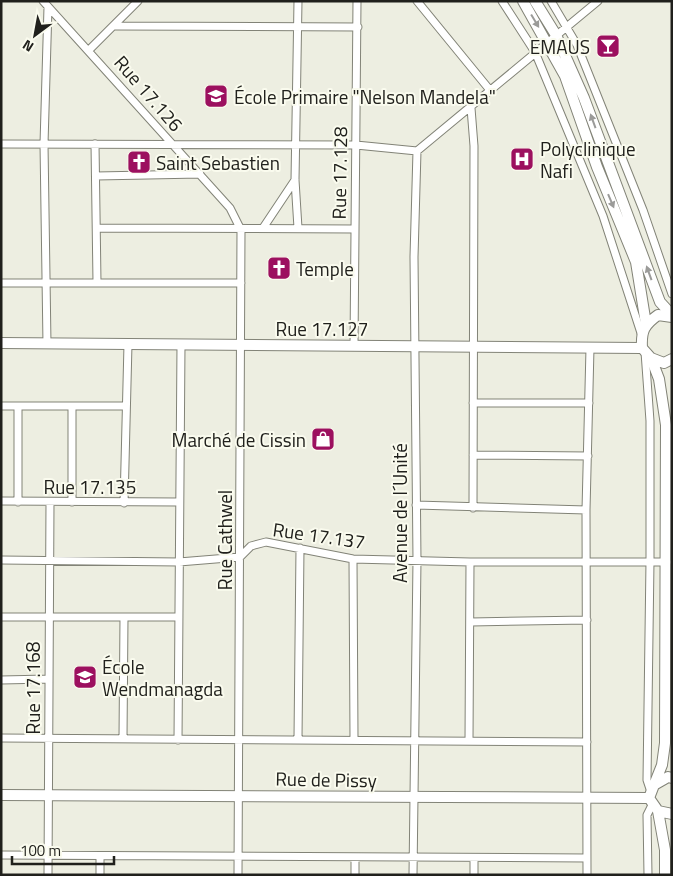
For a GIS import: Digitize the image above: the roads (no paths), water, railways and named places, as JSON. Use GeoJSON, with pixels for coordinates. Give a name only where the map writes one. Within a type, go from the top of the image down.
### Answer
{"type":"FeatureCollection","features":[{"type":"Feature","properties":{"kind":"street"},"geometry":{"type":"LineString","coordinates":[[298,1],[295,180],[298,228]]}},
{"type":"Feature","properties":{"kind":"street","name":"Rue 17.128"},"geometry":{"type":"LineString","coordinates":[[354,346],[357,1]]}},
{"type":"Feature","properties":{"kind":"street"},"geometry":{"type":"LineString","coordinates":[[418,1],[489,89]]}},
{"type":"Feature","properties":{"kind":"street"},"geometry":{"type":"LineString","coordinates":[[502,1],[535,52],[603,216],[643,328]]}},
{"type":"Feature","properties":{"kind":"street"},"geometry":{"type":"LineString","coordinates":[[523,1],[565,76],[596,167],[636,262],[646,353],[650,421],[647,780],[665,850],[665,875]]}},
{"type":"Feature","properties":{"kind":"street"},"geometry":{"type":"LineString","coordinates":[[535,1],[556,35],[584,98],[660,302],[672,316]]}},
{"type":"Feature","properties":{"kind":"street"},"geometry":{"type":"LineString","coordinates":[[551,1],[577,45],[643,210],[672,294]]}},
{"type":"Feature","properties":{"kind":"street"},"geometry":{"type":"LineString","coordinates":[[1,144],[356,145],[417,151],[471,108],[489,89],[598,1]]}},
{"type":"Feature","properties":{"kind":"street"},"geometry":{"type":"LineString","coordinates":[[89,50],[115,26],[134,3]]}},
{"type":"Feature","properties":{"kind":"street"},"geometry":{"type":"LineString","coordinates":[[46,4],[44,284],[47,344]]}},
{"type":"Feature","properties":{"kind":"street","name":"Rue 17.126"},"geometry":{"type":"LineString","coordinates":[[46,4],[230,208]]}},
{"type":"Feature","properties":{"kind":"street"},"geometry":{"type":"LineString","coordinates":[[115,26],[358,27]]}},
{"type":"Feature","properties":{"kind":"street"},"geometry":{"type":"LineString","coordinates":[[471,108],[474,146],[473,508]]}},
{"type":"Feature","properties":{"kind":"street"},"geometry":{"type":"LineString","coordinates":[[95,144],[97,282]]}},
{"type":"Feature","properties":{"kind":"street","name":"Avenue de l´Unité"},"geometry":{"type":"LineString","coordinates":[[413,875],[415,798],[413,741],[417,560],[414,257],[417,151]]}},
{"type":"Feature","properties":{"kind":"street"},"geometry":{"type":"LineString","coordinates":[[96,176],[200,174]]}},
{"type":"Feature","properties":{"kind":"street"},"geometry":{"type":"LineString","coordinates":[[263,228],[295,180]]}},
{"type":"Feature","properties":{"kind":"street","name":"Rue Cathwel"},"geometry":{"type":"LineString","coordinates":[[230,208],[241,230],[240,794],[238,875]]}},
{"type":"Feature","properties":{"kind":"street"},"geometry":{"type":"LineString","coordinates":[[97,228],[355,229]]}},
{"type":"Feature","properties":{"kind":"street"},"geometry":{"type":"LineString","coordinates":[[1,283],[241,283]]}},
{"type":"Feature","properties":{"kind":"street"},"geometry":{"type":"LineString","coordinates":[[643,328],[658,315],[672,316]]}},
{"type":"Feature","properties":{"kind":"street","name":"Rue 17.127"},"geometry":{"type":"LineString","coordinates":[[1,343],[590,348],[646,353],[664,363],[672,359]]}},
{"type":"Feature","properties":{"kind":"street"},"geometry":{"type":"LineString","coordinates":[[124,503],[128,344]]}},
{"type":"Feature","properties":{"kind":"street"},"geometry":{"type":"LineString","coordinates":[[178,740],[182,345]]}},
{"type":"Feature","properties":{"kind":"street"},"geometry":{"type":"LineString","coordinates":[[586,875],[586,510],[590,348]]}},
{"type":"Feature","properties":{"kind":"street"},"geometry":{"type":"LineString","coordinates":[[646,353],[659,379],[666,425],[667,562],[665,743],[662,765],[647,815],[648,875]]}},
{"type":"Feature","properties":{"kind":"street"},"geometry":{"type":"LineString","coordinates":[[473,403],[589,403]]}},
{"type":"Feature","properties":{"kind":"street"},"geometry":{"type":"LineString","coordinates":[[1,406],[126,406]]}},
{"type":"Feature","properties":{"kind":"street"},"geometry":{"type":"LineString","coordinates":[[18,406],[18,502]]}},
{"type":"Feature","properties":{"kind":"street"},"geometry":{"type":"LineString","coordinates":[[72,406],[72,502]]}},
{"type":"Feature","properties":{"kind":"street"},"geometry":{"type":"LineString","coordinates":[[474,455],[588,456]]}},
{"type":"Feature","properties":{"kind":"street","name":"Rue 17.135"},"geometry":{"type":"LineString","coordinates":[[1,501],[179,502]]}},
{"type":"Feature","properties":{"kind":"street","name":"Rue 17.168"},"geometry":{"type":"LineString","coordinates":[[48,875],[50,502]]}},
{"type":"Feature","properties":{"kind":"street"},"geometry":{"type":"LineString","coordinates":[[416,505],[586,510]]}},
{"type":"Feature","properties":{"kind":"street","name":"Rue 17.137"},"geometry":{"type":"LineString","coordinates":[[1,560],[179,562],[240,557],[250,546],[266,542],[352,559],[470,562],[667,562]]}},
{"type":"Feature","properties":{"kind":"street"},"geometry":{"type":"LineString","coordinates":[[298,738],[300,548]]}},
{"type":"Feature","properties":{"kind":"street"},"geometry":{"type":"LineString","coordinates":[[352,559],[354,739]]}},
{"type":"Feature","properties":{"kind":"street"},"geometry":{"type":"LineString","coordinates":[[469,741],[470,562]]}},
{"type":"Feature","properties":{"kind":"street"},"geometry":{"type":"LineString","coordinates":[[1,617],[179,617]]}},
{"type":"Feature","properties":{"kind":"street"},"geometry":{"type":"LineString","coordinates":[[123,738],[124,617]]}},
{"type":"Feature","properties":{"kind":"street"},"geometry":{"type":"LineString","coordinates":[[471,622],[587,620]]}},
{"type":"Feature","properties":{"kind":"street"},"geometry":{"type":"LineString","coordinates":[[1,680],[48,679]]}},
{"type":"Feature","properties":{"kind":"street"},"geometry":{"type":"LineString","coordinates":[[1,738],[178,740],[298,738],[587,742]]}},
{"type":"Feature","properties":{"kind":"street"},"geometry":{"type":"LineString","coordinates":[[653,798],[668,776],[672,778]]}},
{"type":"Feature","properties":{"kind":"street","name":"Rue de Pissy"},"geometry":{"type":"LineString","coordinates":[[1,795],[240,794],[415,798],[586,796],[653,798]]}},
{"type":"Feature","properties":{"kind":"street"},"geometry":{"type":"LineString","coordinates":[[653,798],[672,814]]}},
{"type":"Feature","properties":{"kind":"street"},"geometry":{"type":"LineString","coordinates":[[1,855],[474,859],[587,858]]}},
{"type":"Feature","properties":{"kind":"street"},"geometry":{"type":"LineString","coordinates":[[100,856],[100,875]]}},
{"type":"Feature","properties":{"kind":"street"},"geometry":{"type":"LineString","coordinates":[[355,858],[355,875]]}},
{"type":"Feature","properties":{"kind":"street"},"geometry":{"type":"LineString","coordinates":[[474,859],[474,875]]}},
{"type":"Feature","properties":{"kind":"place","name":"EMAUS"},"geometry":{"type":"Point","coordinates":[608,46]}},
{"type":"Feature","properties":{"kind":"place","name":"École Primaire \"Nelson Mandela\""},"geometry":{"type":"Point","coordinates":[216,96]}},
{"type":"Feature","properties":{"kind":"place","name":"Polyclinique Nafi"},"geometry":{"type":"Point","coordinates":[522,159]}},
{"type":"Feature","properties":{"kind":"place","name":"Saint Sebastien"},"geometry":{"type":"Point","coordinates":[139,162]}},
{"type":"Feature","properties":{"kind":"place","name":"Temple"},"geometry":{"type":"Point","coordinates":[279,268]}},
{"type":"Feature","properties":{"kind":"place","name":"Marché de Cissin"},"geometry":{"type":"Point","coordinates":[323,439]}},
{"type":"Feature","properties":{"kind":"place","name":"École Wendmanagda"},"geometry":{"type":"Point","coordinates":[85,677]}}]}
